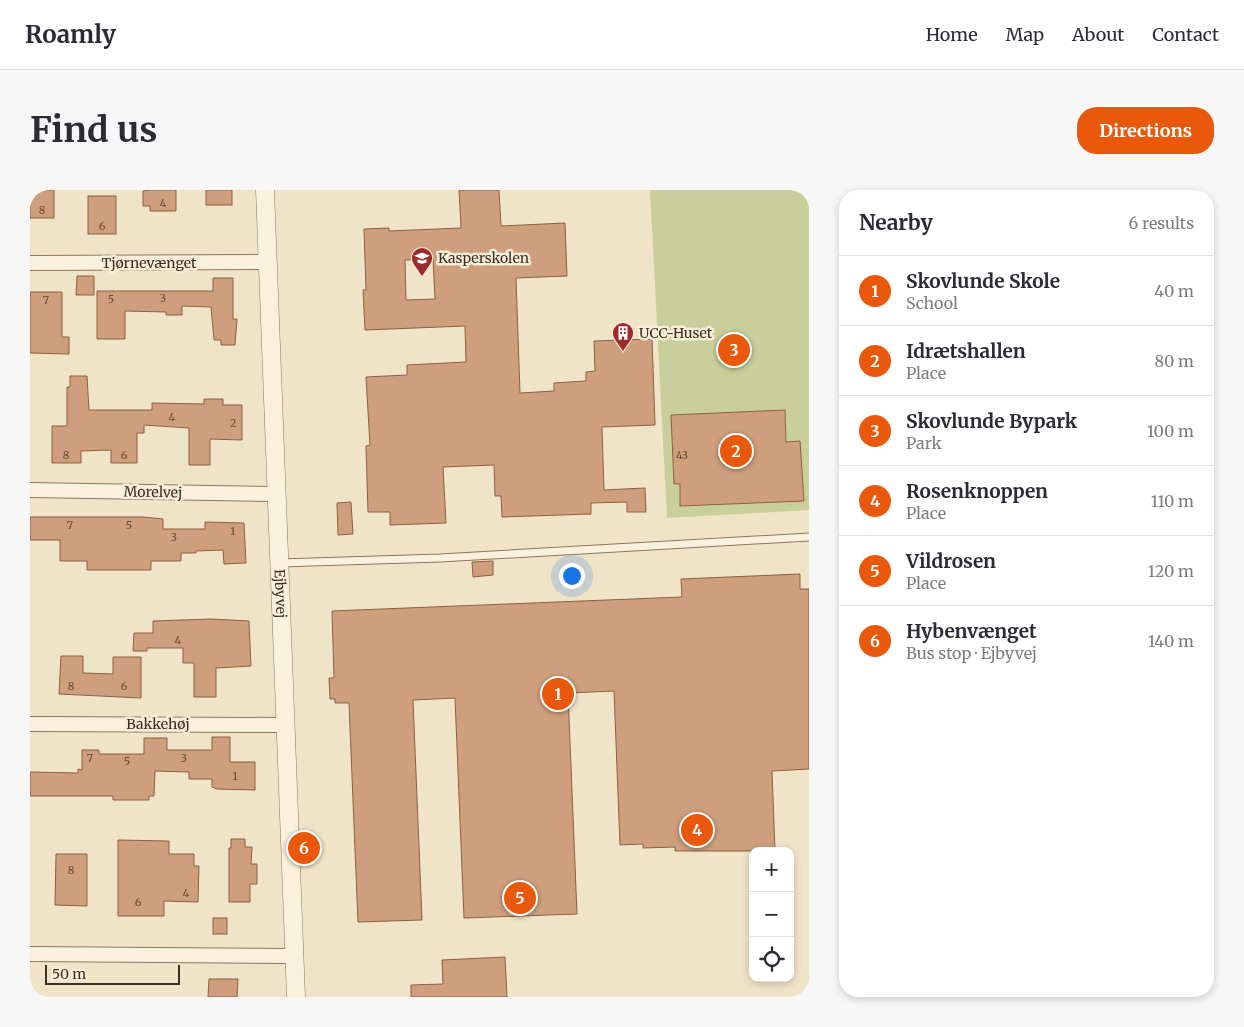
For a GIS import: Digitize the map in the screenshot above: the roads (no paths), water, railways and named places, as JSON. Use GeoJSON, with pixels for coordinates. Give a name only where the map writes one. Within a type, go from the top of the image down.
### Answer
{"type":"FeatureCollection","features":[{"type":"Feature","properties":{"kind":"street","name":"Ejbyvej"},"geometry":{"type":"LineString","coordinates":[[266,190],[296,997]]}},
{"type":"Feature","properties":{"kind":"street","name":"Tjørnevænget"},"geometry":{"type":"LineString","coordinates":[[30,263],[268,262]]}},
{"type":"Feature","properties":{"kind":"street","name":"Morelvej"},"geometry":{"type":"LineString","coordinates":[[30,490],[277,494]]}},
{"type":"Feature","properties":{"kind":"street","name":"Bakkehøj"},"geometry":{"type":"LineString","coordinates":[[30,724],[286,725]]}},
{"type":"Feature","properties":{"kind":"street"},"geometry":{"type":"LineString","coordinates":[[30,954],[295,956]]}},
{"type":"Feature","properties":{"kind":"lane"},"geometry":{"type":"LineString","coordinates":[[280,563],[440,558],[809,537]]}},
{"type":"Feature","properties":{"kind":"place","name":"Kasperskolen"},"geometry":{"type":"Point","coordinates":[422,277]}},
{"type":"Feature","properties":{"kind":"place","name":"Skovlunde Bypark"},"geometry":{"type":"Point","coordinates":[734,350]}},
{"type":"Feature","properties":{"kind":"place","name":"UCC-Huset"},"geometry":{"type":"Point","coordinates":[623,352]}},
{"type":"Feature","properties":{"kind":"place","name":"Idrætshallen"},"geometry":{"type":"Point","coordinates":[736,451]}},
{"type":"Feature","properties":{"kind":"place","name":"Skovlunde Skole"},"geometry":{"type":"Point","coordinates":[558,694]}},
{"type":"Feature","properties":{"kind":"place","name":"Rosenknoppen"},"geometry":{"type":"Point","coordinates":[697,830]}},
{"type":"Feature","properties":{"kind":"place","name":"Hybenvænget"},"geometry":{"type":"Point","coordinates":[304,848]}},
{"type":"Feature","properties":{"kind":"place","name":"Vildrosen"},"geometry":{"type":"Point","coordinates":[520,898]}}]}
